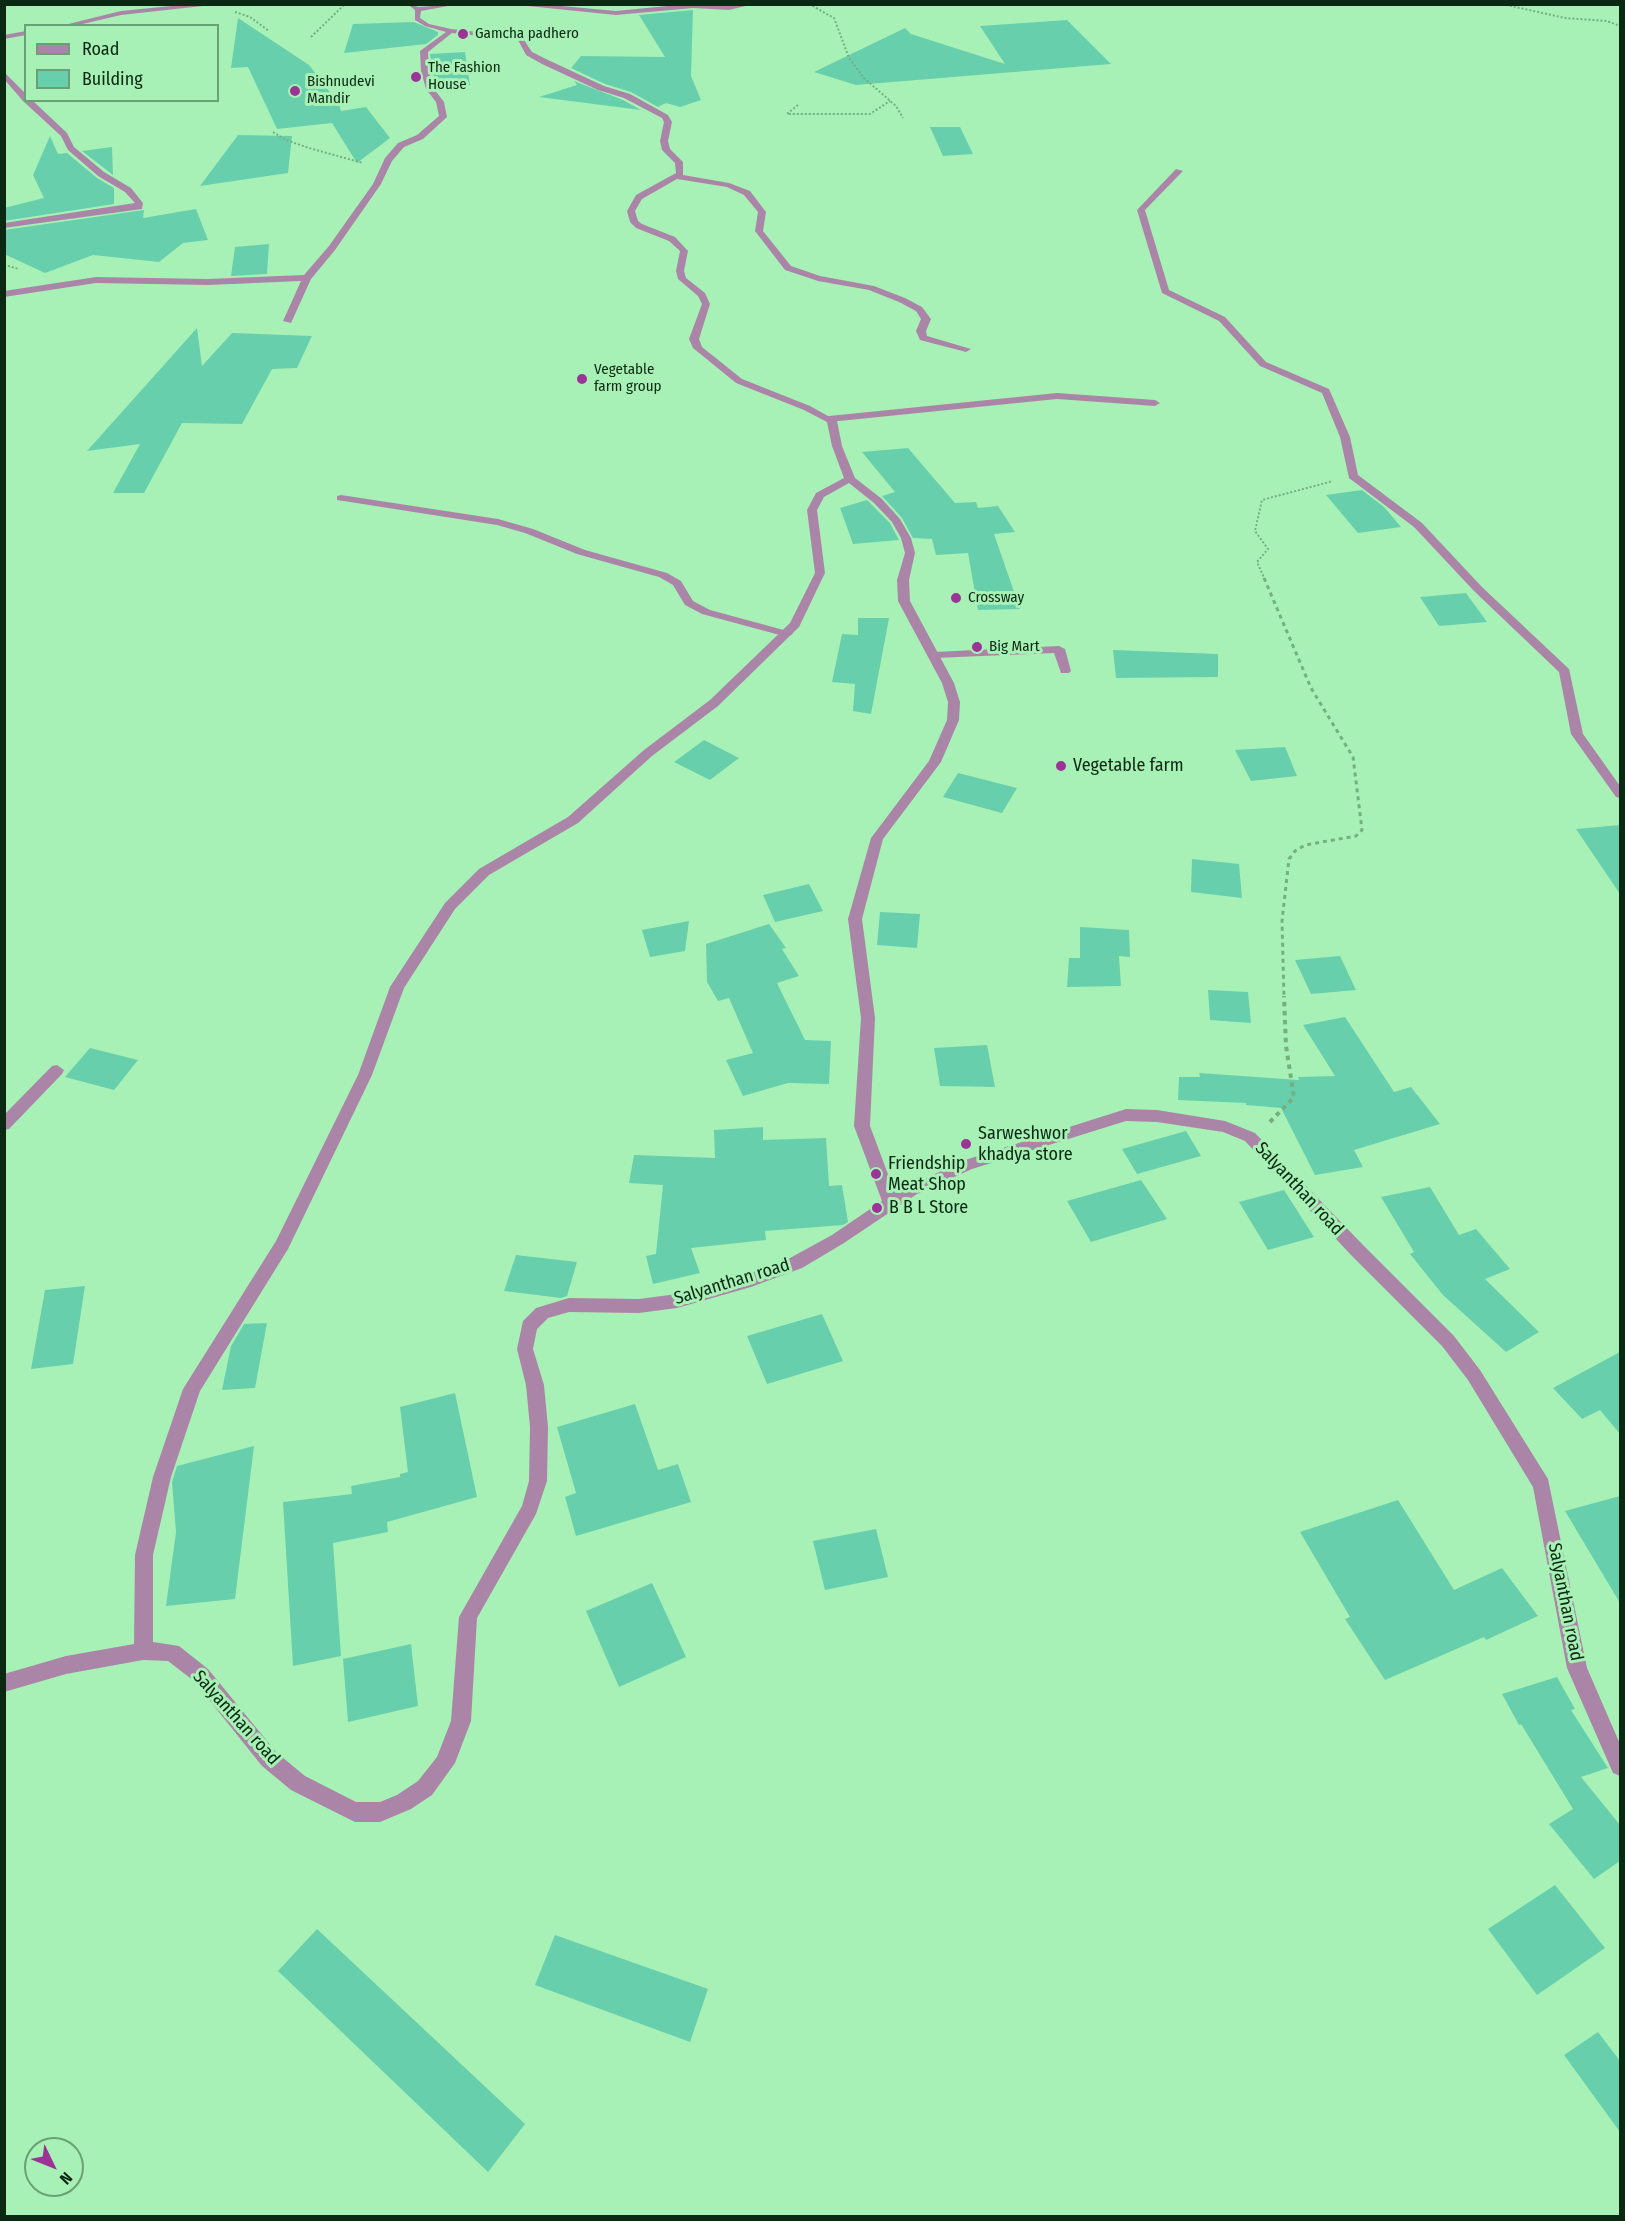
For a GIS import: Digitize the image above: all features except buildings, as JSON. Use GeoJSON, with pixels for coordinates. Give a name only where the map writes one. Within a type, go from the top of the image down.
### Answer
{"type":"FeatureCollection","features":[{"type":"Feature","properties":{"kind":"street"},"geometry":{"type":"LineString","coordinates":[[72,24],[121,13],[218,4]]}},
{"type":"Feature","properties":{"kind":"street"},"geometry":{"type":"LineString","coordinates":[[410,4],[418,9],[456,4]]}},
{"type":"Feature","properties":{"kind":"street"},"geometry":{"type":"LineString","coordinates":[[511,4],[616,13],[693,6],[729,8],[751,4]]}},
{"type":"Feature","properties":{"kind":"street"},"geometry":{"type":"LineString","coordinates":[[418,9],[417,19],[427,26],[451,31],[520,38],[529,53],[545,62],[601,88],[646,104],[665,117],[668,122],[664,141],[666,150],[679,162],[678,177]]}},
{"type":"Feature","properties":{"kind":"street"},"geometry":{"type":"LineString","coordinates":[[288,321],[307,278],[377,184],[388,160],[401,145],[420,137],[443,117],[440,102],[430,89],[425,71],[424,51],[451,31]]}},
{"type":"Feature","properties":{"kind":"street"},"geometry":{"type":"LineString","coordinates":[[4,37],[24,33]]}},
{"type":"Feature","properties":{"kind":"street"},"geometry":{"type":"LineString","coordinates":[[4,74],[24,98]]}},
{"type":"Feature","properties":{"kind":"street"},"geometry":{"type":"LineString","coordinates":[[4,226],[139,207],[139,203],[128,190],[101,174],[71,148],[64,135],[28,102]]}},
{"type":"Feature","properties":{"kind":"street"},"geometry":{"type":"LineString","coordinates":[[1179,171],[1141,210],[1165,291],[1222,319],[1263,364],[1326,391],[1345,437],[1353,476],[1418,525],[1478,589],[1565,671],[1577,734],[1620,794]]}},
{"type":"Feature","properties":{"kind":"street"},"geometry":{"type":"LineString","coordinates":[[891,1203],[862,1126],[868,1017],[855,920],[877,838],[935,762],[953,720],[954,702],[948,683],[934,655],[904,602],[903,580],[910,553],[906,538],[897,521],[878,501],[850,479],[837,446],[832,421],[739,381],[698,348],[694,339],[706,304],[702,295],[682,279],[684,251],[672,239],[639,226],[634,222],[631,211],[639,197],[678,177],[718,183],[747,193],[762,212],[759,231],[788,268],[818,278],[871,288],[902,300],[919,309],[926,319],[921,331],[922,338],[966,349]]}},
{"type":"Feature","properties":{"kind":"street"},"geometry":{"type":"LineString","coordinates":[[4,294],[96,280],[208,282],[307,278]]}},
{"type":"Feature","properties":{"kind":"street"},"geometry":{"type":"LineString","coordinates":[[829,419],[1057,396],[1155,403]]}},
{"type":"Feature","properties":{"kind":"street"},"geometry":{"type":"LineString","coordinates":[[143,1651],[144,1555],[162,1477],[192,1389],[282,1245],[365,1075],[397,987],[450,906],[484,873],[573,820],[648,753],[714,703],[787,634],[795,625],[820,573],[812,510],[820,495],[850,479]]}},
{"type":"Feature","properties":{"kind":"street"},"geometry":{"type":"LineString","coordinates":[[341,498],[498,522],[530,531],[581,552],[663,575],[677,583],[689,603],[706,612],[787,634]]}},
{"type":"Feature","properties":{"kind":"street"},"geometry":{"type":"LineString","coordinates":[[934,655],[1059,649],[1065,671]]}},
{"type":"Feature","properties":{"kind":"street"},"geometry":{"type":"LineString","coordinates":[[4,1125],[57,1070]]}},
{"type":"Feature","properties":{"kind":"street","name":"Salyanthan road"},"geometry":{"type":"LineString","coordinates":[[4,1683],[66,1665],[143,1651],[172,1652],[201,1675],[269,1759],[298,1783],[355,1812],[380,1812],[404,1802],[425,1788],[445,1763],[461,1721],[468,1617],[530,1508],[538,1481],[539,1427],[535,1385],[525,1349],[529,1326],[542,1313],[569,1305],[639,1306],[677,1301],[752,1280],[796,1263],[838,1239],[911,1190],[966,1165],[1126,1115],[1157,1116],[1225,1126],[1250,1137],[1357,1250],[1448,1341],[1474,1375],[1542,1485],[1577,1668],[1620,1766]]}},
{"type":"Feature","properties":{"kind":"path"},"geometry":{"type":"LineString","coordinates":[[311,37],[345,4]]}},
{"type":"Feature","properties":{"kind":"path"},"geometry":{"type":"LineString","coordinates":[[809,4],[834,18],[849,58],[864,78],[890,101],[903,118]]}},
{"type":"Feature","properties":{"kind":"path"},"geometry":{"type":"LineString","coordinates":[[1502,4],[1565,18],[1607,21],[1620,26]]}},
{"type":"Feature","properties":{"kind":"path"},"geometry":{"type":"LineString","coordinates":[[212,5],[250,17],[269,31]]}},
{"type":"Feature","properties":{"kind":"path"},"geometry":{"type":"LineString","coordinates":[[798,105],[787,114],[870,114],[890,101]]}},
{"type":"Feature","properties":{"kind":"path"},"geometry":{"type":"LineString","coordinates":[[273,132],[286,140],[309,148],[384,167]]}},
{"type":"Feature","properties":{"kind":"path"},"geometry":{"type":"LineString","coordinates":[[1250,1137],[1275,1119],[1293,1097],[1286,1046],[1282,921],[1289,859],[1295,851],[1305,845],[1356,836],[1362,830],[1353,757],[1311,688],[1257,562],[1268,549],[1255,531],[1262,500],[1353,476]]}},
{"type":"Feature","properties":{"kind":"place","name":"Gamcha padhero"},"geometry":{"type":"Point","coordinates":[463,34]}},
{"type":"Feature","properties":{"kind":"place","name":"The Fashion House"},"geometry":{"type":"Point","coordinates":[416,77]}},
{"type":"Feature","properties":{"kind":"place","name":"Bishnudevi Mandir"},"geometry":{"type":"Point","coordinates":[295,91]}},
{"type":"Feature","properties":{"kind":"place","name":"Vegetable farm group"},"geometry":{"type":"Point","coordinates":[582,379]}},
{"type":"Feature","properties":{"kind":"place","name":"Crossway"},"geometry":{"type":"Point","coordinates":[956,598]}},
{"type":"Feature","properties":{"kind":"place","name":"Big Mart"},"geometry":{"type":"Point","coordinates":[977,647]}},
{"type":"Feature","properties":{"kind":"place","name":"Vegetable farm"},"geometry":{"type":"Point","coordinates":[1061,766]}},
{"type":"Feature","properties":{"kind":"place","name":"Sarweshwor khadya store"},"geometry":{"type":"Point","coordinates":[966,1144]}},
{"type":"Feature","properties":{"kind":"place","name":"Friendship Meat Shop"},"geometry":{"type":"Point","coordinates":[876,1174]}},
{"type":"Feature","properties":{"kind":"place","name":"B B L Store"},"geometry":{"type":"Point","coordinates":[877,1208]}}]}
